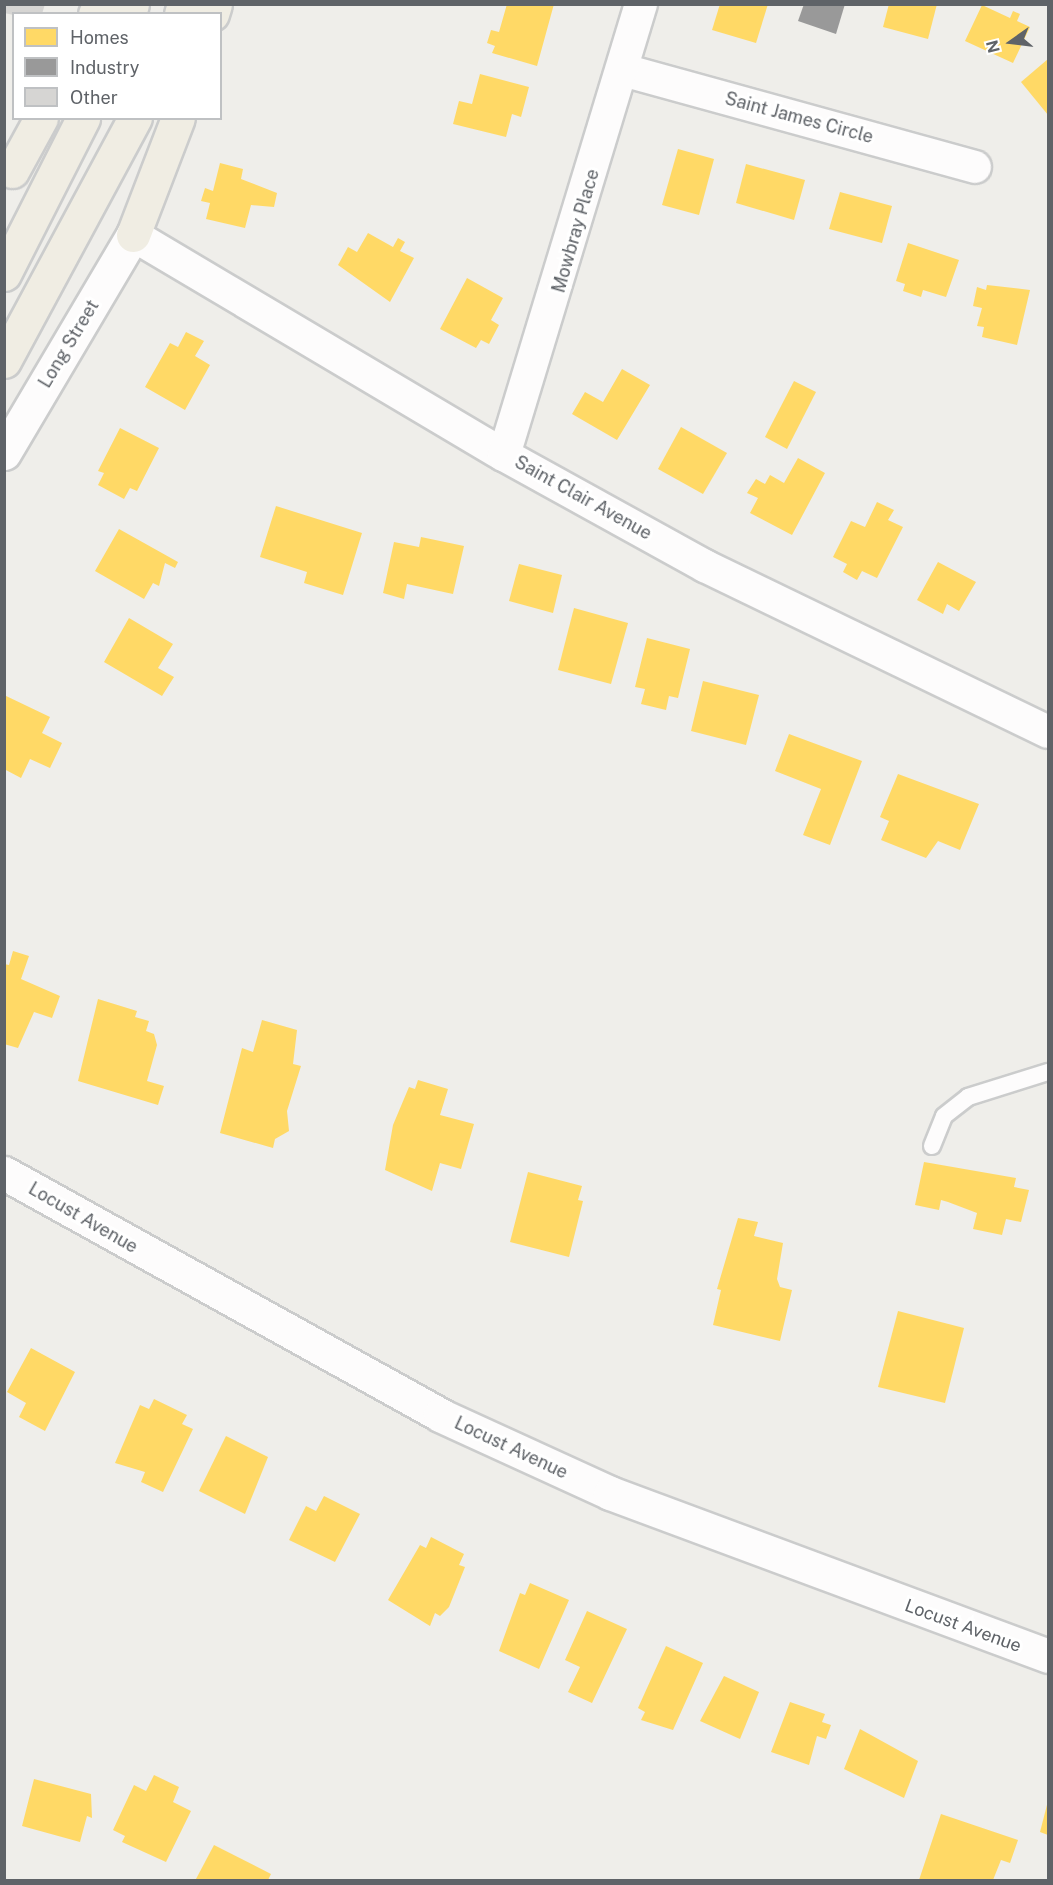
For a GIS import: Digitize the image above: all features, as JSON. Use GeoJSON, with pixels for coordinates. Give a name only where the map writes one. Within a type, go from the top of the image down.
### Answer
{"type":"FeatureCollection","features":[{"type":"Feature","properties":{"kind":"highway"},"geometry":{"type":"LineString","coordinates":[[7,175],[40,120]]}},
{"type":"Feature","properties":{"kind":"highway"},"geometry":{"type":"LineString","coordinates":[[4,274],[82,120]]}},
{"type":"Feature","properties":{"kind":"highway"},"geometry":{"type":"LineString","coordinates":[[4,361],[134,120]]}},
{"type":"Feature","properties":{"kind":"highway"},"geometry":{"type":"LineString","coordinates":[[133,235],[177,120]]}},
{"type":"Feature","properties":{"kind":"street","name":"Mowbray Place"},"geometry":{"type":"LineString","coordinates":[[504,455],[641,4]]}},
{"type":"Feature","properties":{"kind":"street","name":"Saint James Circle"},"geometry":{"type":"LineString","coordinates":[[623,69],[975,167]]}},
{"type":"Feature","properties":{"kind":"street","name":"Saint Clair Avenue"},"geometry":{"type":"LineString","coordinates":[[133,235],[504,455],[705,566],[1048,732]]}},
{"type":"Feature","properties":{"kind":"street","name":"Long Street"},"geometry":{"type":"LineString","coordinates":[[4,453],[133,235]]}},
{"type":"Feature","properties":{"kind":"street","name":"Locust Avenue"},"geometry":{"type":"LineString","coordinates":[[4,1173],[440,1415],[610,1493],[1048,1656]]}},
{"type":"Feature","properties":{"kind":"lane"},"geometry":{"type":"LineString","coordinates":[[932,1146],[944,1116],[968,1097],[1048,1072]]}},
{"type":"Feature","properties":{"kind":"building: Homes"},"geometry":{"type":"Polygon","coordinates":[[[507,4],[554,4],[537,66],[492,53],[495,46],[487,43],[491,30],[499,32],[507,4]]]}},
{"type":"Feature","properties":{"kind":"building: Homes"},"geometry":{"type":"Polygon","coordinates":[[[720,4],[768,4],[756,43],[712,30],[720,4]]]}},
{"type":"Feature","properties":{"kind":"building: Homes"},"geometry":{"type":"Polygon","coordinates":[[[889,4],[937,4],[928,39],[883,27],[889,4]]]}},
{"type":"Feature","properties":{"kind":"building: Homes"},"geometry":{"type":"Polygon","coordinates":[[[982,5],[1010,18],[1013,11],[1020,14],[1017,21],[1030,27],[1013,63],[965,41],[982,5]]]}},
{"type":"Feature","properties":{"kind":"building: Homes"},"geometry":{"type":"Polygon","coordinates":[[[1048,59],[1048,115],[1021,82],[1048,59]]]}},
{"type":"Feature","properties":{"kind":"building: Homes"},"geometry":{"type":"Polygon","coordinates":[[[480,74],[529,87],[521,117],[512,114],[506,137],[453,124],[459,101],[472,104],[480,74]]]}},
{"type":"Feature","properties":{"kind":"building: Homes"},"geometry":{"type":"Polygon","coordinates":[[[678,149],[714,159],[699,215],[662,205],[678,149]]]}},
{"type":"Feature","properties":{"kind":"building: Homes"},"geometry":{"type":"Polygon","coordinates":[[[220,163],[243,169],[241,179],[277,193],[274,207],[251,205],[245,228],[206,219],[210,203],[201,201],[205,188],[213,191],[220,163]]]}},
{"type":"Feature","properties":{"kind":"building: Homes"},"geometry":{"type":"Polygon","coordinates":[[[746,164],[805,180],[794,220],[736,203],[746,164]]]}},
{"type":"Feature","properties":{"kind":"building: Homes"},"geometry":{"type":"Polygon","coordinates":[[[840,192],[892,206],[882,243],[829,229],[840,192]]]}},
{"type":"Feature","properties":{"kind":"building: Homes"},"geometry":{"type":"Polygon","coordinates":[[[368,233],[393,247],[398,238],[405,242],[400,251],[414,258],[390,302],[338,265],[348,247],[357,252],[368,233]]]}},
{"type":"Feature","properties":{"kind":"building: Homes"},"geometry":{"type":"Polygon","coordinates":[[[908,243],[959,260],[946,297],[923,290],[921,297],[903,291],[905,284],[896,281],[908,243]]]}},
{"type":"Feature","properties":{"kind":"building: Homes"},"geometry":{"type":"Polygon","coordinates":[[[467,278],[503,298],[491,320],[499,325],[489,344],[481,340],[476,348],[440,329],[467,278]]]}},
{"type":"Feature","properties":{"kind":"building: Homes"},"geometry":{"type":"Polygon","coordinates":[[[987,285],[1030,290],[1017,345],[982,337],[984,327],[977,326],[982,308],[973,306],[977,287],[986,290],[987,285]]]}},
{"type":"Feature","properties":{"kind":"building: Homes"},"geometry":{"type":"Polygon","coordinates":[[[186,332],[204,341],[195,356],[210,365],[185,410],[145,387],[170,343],[178,347],[186,332]]]}},
{"type":"Feature","properties":{"kind":"building: Homes"},"geometry":{"type":"Polygon","coordinates":[[[622,369],[650,385],[617,440],[572,414],[585,392],[603,402],[622,369]]]}},
{"type":"Feature","properties":{"kind":"building: Homes"},"geometry":{"type":"Polygon","coordinates":[[[794,381],[816,392],[787,449],[765,437],[794,381]]]}},
{"type":"Feature","properties":{"kind":"building: Homes"},"geometry":{"type":"Polygon","coordinates":[[[681,427],[727,453],[703,494],[658,469],[681,427]]]}},
{"type":"Feature","properties":{"kind":"building: Homes"},"geometry":{"type":"Polygon","coordinates":[[[120,428],[159,448],[137,491],[130,488],[124,499],[98,485],[104,473],[98,471],[120,428]]]}},
{"type":"Feature","properties":{"kind":"building: Homes"},"geometry":{"type":"Polygon","coordinates":[[[798,458],[825,473],[792,535],[750,513],[758,498],[747,493],[756,479],[765,484],[770,475],[784,483],[798,458]]]}},
{"type":"Feature","properties":{"kind":"building: Homes"},"geometry":{"type":"Polygon","coordinates":[[[877,502],[894,510],[888,520],[903,527],[877,578],[862,571],[857,580],[843,572],[847,564],[833,557],[851,521],[865,527],[877,502]]]}},
{"type":"Feature","properties":{"kind":"building: Homes"},"geometry":{"type":"Polygon","coordinates":[[[276,506],[362,533],[343,595],[304,583],[307,572],[260,557],[276,506]]]}},
{"type":"Feature","properties":{"kind":"building: Homes"},"geometry":{"type":"Polygon","coordinates":[[[119,529],[178,562],[175,568],[165,563],[159,586],[153,583],[144,599],[95,571],[119,529]]]}},
{"type":"Feature","properties":{"kind":"building: Homes"},"geometry":{"type":"Polygon","coordinates":[[[421,537],[464,546],[453,594],[407,584],[404,599],[383,593],[394,542],[419,547],[421,537]]]}},
{"type":"Feature","properties":{"kind":"building: Homes"},"geometry":{"type":"Polygon","coordinates":[[[938,562],[976,582],[959,611],[947,604],[943,614],[917,600],[938,562]]]}},
{"type":"Feature","properties":{"kind":"building: Homes"},"geometry":{"type":"Polygon","coordinates":[[[519,564],[562,575],[553,613],[509,601],[519,564]]]}},
{"type":"Feature","properties":{"kind":"building: Homes"},"geometry":{"type":"Polygon","coordinates":[[[574,608],[628,623],[611,684],[558,670],[574,608]]]}},
{"type":"Feature","properties":{"kind":"building: Homes"},"geometry":{"type":"Polygon","coordinates":[[[129,618],[173,644],[158,668],[174,677],[162,696],[104,662],[129,618]]]}},
{"type":"Feature","properties":{"kind":"building: Homes"},"geometry":{"type":"Polygon","coordinates":[[[647,638],[690,649],[678,698],[669,696],[666,710],[641,704],[645,689],[635,687],[647,638]]]}},
{"type":"Feature","properties":{"kind":"building: Homes"},"geometry":{"type":"Polygon","coordinates":[[[703,681],[759,695],[746,745],[691,731],[703,681]]]}},
{"type":"Feature","properties":{"kind":"building: Homes"},"geometry":{"type":"Polygon","coordinates":[[[4,695],[50,717],[42,733],[62,743],[50,768],[30,759],[21,778],[4,769],[4,695]]]}},
{"type":"Feature","properties":{"kind":"building: Homes"},"geometry":{"type":"Polygon","coordinates":[[[789,734],[862,761],[830,845],[803,835],[821,789],[775,771],[789,734]]]}},
{"type":"Feature","properties":{"kind":"building: Homes"},"geometry":{"type":"Polygon","coordinates":[[[898,774],[979,804],[960,850],[938,841],[926,858],[881,840],[889,821],[880,817],[898,774]]]}},
{"type":"Feature","properties":{"kind":"building: Homes"},"geometry":{"type":"Polygon","coordinates":[[[13,951],[29,956],[21,979],[60,996],[52,1018],[34,1012],[18,1048],[4,1044],[4,964],[9,965],[13,951]]]}},
{"type":"Feature","properties":{"kind":"building: Homes"},"geometry":{"type":"Polygon","coordinates":[[[98,999],[137,1011],[135,1017],[149,1021],[146,1031],[154,1034],[157,1045],[147,1081],[164,1086],[158,1105],[78,1081],[98,999]]]}},
{"type":"Feature","properties":{"kind":"building: Homes"},"geometry":{"type":"Polygon","coordinates":[[[262,1020],[297,1030],[293,1064],[301,1066],[287,1111],[289,1131],[275,1139],[273,1148],[220,1133],[242,1048],[253,1052],[262,1020]]]}},
{"type":"Feature","properties":{"kind":"building: Homes"},"geometry":{"type":"Polygon","coordinates":[[[418,1080],[448,1089],[440,1115],[474,1124],[461,1169],[440,1163],[432,1191],[385,1170],[393,1125],[409,1087],[415,1089],[418,1080]]]}},
{"type":"Feature","properties":{"kind":"building: Homes"},"geometry":{"type":"Polygon","coordinates":[[[924,1162],[1016,1178],[1014,1187],[1029,1190],[1021,1222],[1006,1219],[1002,1235],[973,1229],[977,1213],[948,1202],[941,1200],[939,1210],[915,1205],[924,1162]]]}},
{"type":"Feature","properties":{"kind":"building: Homes"},"geometry":{"type":"Polygon","coordinates":[[[528,1172],[582,1186],[578,1200],[583,1201],[569,1257],[510,1242],[528,1172]]]}},
{"type":"Feature","properties":{"kind":"building: Homes"},"geometry":{"type":"Polygon","coordinates":[[[738,1218],[758,1222],[754,1236],[783,1243],[777,1279],[780,1287],[792,1290],[780,1341],[713,1325],[721,1290],[717,1289],[738,1218]]]}},
{"type":"Feature","properties":{"kind":"building: Homes"},"geometry":{"type":"Polygon","coordinates":[[[898,1311],[964,1328],[945,1403],[878,1387],[898,1311]]]}},
{"type":"Feature","properties":{"kind":"building: Homes"},"geometry":{"type":"Polygon","coordinates":[[[31,1348],[75,1372],[45,1431],[19,1417],[26,1403],[7,1392],[31,1348]]]}},
{"type":"Feature","properties":{"kind":"building: Homes"},"geometry":{"type":"Polygon","coordinates":[[[154,1399],[187,1415],[182,1424],[193,1429],[163,1492],[141,1482],[145,1472],[115,1463],[140,1405],[149,1409],[154,1399]]]}},
{"type":"Feature","properties":{"kind":"building: Homes"},"geometry":{"type":"Polygon","coordinates":[[[226,1436],[268,1457],[245,1514],[199,1491],[226,1436]]]}},
{"type":"Feature","properties":{"kind":"building: Homes"},"geometry":{"type":"Polygon","coordinates":[[[324,1496],[360,1514],[335,1562],[289,1540],[306,1506],[316,1511],[324,1496]]]}},
{"type":"Feature","properties":{"kind":"building: Homes"},"geometry":{"type":"Polygon","coordinates":[[[431,1537],[464,1554],[459,1565],[465,1567],[449,1607],[440,1616],[435,1613],[430,1626],[388,1600],[420,1545],[426,1548],[431,1537]]]}},
{"type":"Feature","properties":{"kind":"building: Homes"},"geometry":{"type":"Polygon","coordinates":[[[530,1583],[569,1600],[539,1669],[499,1651],[520,1593],[525,1595],[530,1583]]]}},
{"type":"Feature","properties":{"kind":"building: Homes"},"geometry":{"type":"Polygon","coordinates":[[[587,1611],[627,1629],[592,1703],[568,1692],[580,1667],[565,1660],[587,1611]]]}},
{"type":"Feature","properties":{"kind":"building: Homes"},"geometry":{"type":"Polygon","coordinates":[[[666,1646],[703,1663],[673,1730],[641,1720],[645,1712],[638,1708],[666,1646]]]}},
{"type":"Feature","properties":{"kind":"building: Homes"},"geometry":{"type":"Polygon","coordinates":[[[724,1676],[759,1692],[740,1739],[700,1721],[724,1676]]]}},
{"type":"Feature","properties":{"kind":"building: Homes"},"geometry":{"type":"Polygon","coordinates":[[[790,1702],[825,1714],[822,1722],[831,1725],[826,1739],[817,1736],[809,1765],[771,1752],[790,1702]]]}},
{"type":"Feature","properties":{"kind":"building: Homes"},"geometry":{"type":"Polygon","coordinates":[[[860,1729],[918,1761],[904,1798],[844,1769],[860,1729]]]}},
{"type":"Feature","properties":{"kind":"building: Homes"},"geometry":{"type":"Polygon","coordinates":[[[154,1775],[179,1787],[173,1802],[191,1811],[166,1862],[122,1842],[125,1836],[113,1830],[134,1785],[146,1791],[154,1775]]]}},
{"type":"Feature","properties":{"kind":"building: Homes"},"geometry":{"type":"Polygon","coordinates":[[[34,1779],[91,1794],[92,1818],[87,1816],[80,1842],[22,1826],[34,1779]]]}},
{"type":"Feature","properties":{"kind":"building: Homes"},"geometry":{"type":"Polygon","coordinates":[[[1048,1801],[1048,1835],[1040,1832],[1048,1801]]]}},
{"type":"Feature","properties":{"kind":"building: Homes"},"geometry":{"type":"Polygon","coordinates":[[[941,1814],[1018,1840],[1010,1863],[1001,1860],[993,1880],[919,1880],[941,1814]]]}},
{"type":"Feature","properties":{"kind":"building: Homes"},"geometry":{"type":"Polygon","coordinates":[[[214,1845],[271,1874],[268,1880],[196,1879],[214,1845]]]}},
{"type":"Feature","properties":{"kind":"building: Industry"},"geometry":{"type":"Polygon","coordinates":[[[804,4],[845,4],[836,34],[798,21],[804,4]]]}},
{"type":"Feature","properties":{"kind":"building: Other"},"geometry":{"type":"Polygon","coordinates":[[[4,4],[45,4],[43,12],[12,12],[12,15],[4,13],[4,4]]]}}]}
